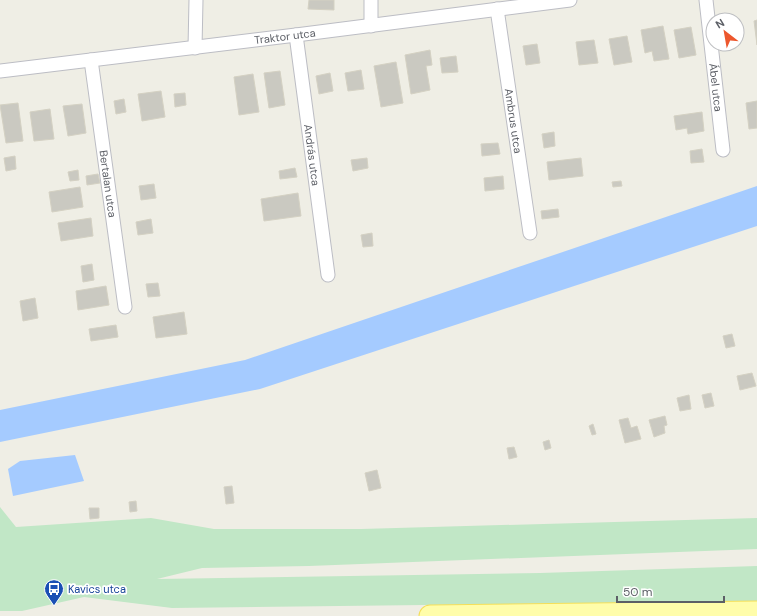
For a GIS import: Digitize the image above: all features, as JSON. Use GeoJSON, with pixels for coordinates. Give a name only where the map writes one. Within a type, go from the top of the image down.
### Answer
{"type":"FeatureCollection","features":[{"type":"Feature","properties":{"kind":"main road"},"geometry":{"type":"LineString","coordinates":[[430,616],[757,612]]}},
{"type":"Feature","properties":{"kind":"street"},"geometry":{"type":"LineString","coordinates":[[195,48],[196,0]]}},
{"type":"Feature","properties":{"kind":"street"},"geometry":{"type":"LineString","coordinates":[[371,0],[371,26]]}},
{"type":"Feature","properties":{"kind":"street","name":"Traktor utca"},"geometry":{"type":"LineString","coordinates":[[0,71],[371,26],[542,2],[570,0]]}},
{"type":"Feature","properties":{"kind":"street","name":"Ábel utca"},"geometry":{"type":"LineString","coordinates":[[706,0],[723,150]]}},
{"type":"Feature","properties":{"kind":"street","name":"Ambrus utca"},"geometry":{"type":"LineString","coordinates":[[497,9],[530,233]]}},
{"type":"Feature","properties":{"kind":"street","name":"András utca"},"geometry":{"type":"LineString","coordinates":[[296,35],[328,276]]}},
{"type":"Feature","properties":{"kind":"street","name":"Bertalan utca"},"geometry":{"type":"LineString","coordinates":[[91,60],[125,307]]}},
{"type":"Feature","properties":{"kind":"green space"},"geometry":{"type":"Polygon","coordinates":[[[0,507],[16,527],[151,518],[214,529],[361,529],[757,518],[757,549],[309,566],[202,568],[157,579],[540,573],[757,566],[757,601],[172,608],[84,597],[22,611],[0,611],[0,507]]]}},
{"type":"Feature","properties":{"kind":"water"},"geometry":{"type":"Polygon","coordinates":[[[757,186],[757,226],[260,389],[0,442],[0,410],[245,360],[757,186]]]}},
{"type":"Feature","properties":{"kind":"water"},"geometry":{"type":"Polygon","coordinates":[[[75,455],[84,481],[13,496],[8,469],[20,461],[75,455]]]}},
{"type":"Feature","properties":{"kind":"building"},"geometry":{"type":"Polygon","coordinates":[[[309,0],[334,0],[334,10],[308,9],[309,0]]]}},
{"type":"Feature","properties":{"kind":"building"},"geometry":{"type":"Polygon","coordinates":[[[757,20],[757,45],[754,21],[757,20]]]}},
{"type":"Feature","properties":{"kind":"building"},"geometry":{"type":"Polygon","coordinates":[[[663,26],[669,59],[654,61],[652,51],[645,53],[641,30],[663,26]]]}},
{"type":"Feature","properties":{"kind":"building"},"geometry":{"type":"Polygon","coordinates":[[[691,27],[696,55],[679,58],[674,30],[691,27]]]}},
{"type":"Feature","properties":{"kind":"building"},"geometry":{"type":"Polygon","coordinates":[[[627,36],[632,62],[614,65],[609,39],[627,36]]]}},
{"type":"Feature","properties":{"kind":"building"},"geometry":{"type":"Polygon","coordinates":[[[594,40],[598,63],[579,65],[576,42],[594,40]]]}},
{"type":"Feature","properties":{"kind":"building"},"geometry":{"type":"Polygon","coordinates":[[[537,44],[540,63],[526,65],[523,46],[537,44]]]}},
{"type":"Feature","properties":{"kind":"building"},"geometry":{"type":"Polygon","coordinates":[[[430,50],[432,65],[426,66],[430,90],[411,94],[405,55],[430,50]]]}},
{"type":"Feature","properties":{"kind":"building"},"geometry":{"type":"Polygon","coordinates":[[[456,56],[458,72],[442,73],[440,58],[456,56]]]}},
{"type":"Feature","properties":{"kind":"building"},"geometry":{"type":"Polygon","coordinates":[[[396,62],[403,103],[381,107],[374,66],[396,62]]]}},
{"type":"Feature","properties":{"kind":"building"},"geometry":{"type":"Polygon","coordinates":[[[361,70],[364,89],[348,91],[345,73],[361,70]]]}},
{"type":"Feature","properties":{"kind":"building"},"geometry":{"type":"Polygon","coordinates":[[[280,71],[285,105],[269,108],[264,73],[280,71]]]}},
{"type":"Feature","properties":{"kind":"building"},"geometry":{"type":"Polygon","coordinates":[[[330,73],[333,91],[319,94],[316,76],[330,73]]]}},
{"type":"Feature","properties":{"kind":"building"},"geometry":{"type":"Polygon","coordinates":[[[253,74],[259,112],[239,115],[234,77],[253,74]]]}},
{"type":"Feature","properties":{"kind":"building"},"geometry":{"type":"Polygon","coordinates":[[[161,91],[165,117],[142,121],[138,94],[161,91]]]}},
{"type":"Feature","properties":{"kind":"building"},"geometry":{"type":"Polygon","coordinates":[[[185,93],[186,105],[175,107],[174,94],[185,93]]]}},
{"type":"Feature","properties":{"kind":"building"},"geometry":{"type":"Polygon","coordinates":[[[124,99],[126,112],[116,114],[114,101],[124,99]]]}},
{"type":"Feature","properties":{"kind":"building"},"geometry":{"type":"Polygon","coordinates":[[[757,101],[757,128],[749,129],[746,103],[757,101]]]}},
{"type":"Feature","properties":{"kind":"building"},"geometry":{"type":"Polygon","coordinates":[[[18,103],[23,141],[6,143],[0,105],[18,103]]]}},
{"type":"Feature","properties":{"kind":"building"},"geometry":{"type":"Polygon","coordinates":[[[82,104],[86,133],[68,136],[63,106],[82,104]]]}},
{"type":"Feature","properties":{"kind":"building"},"geometry":{"type":"Polygon","coordinates":[[[50,109],[54,139],[34,141],[30,112],[50,109]]]}},
{"type":"Feature","properties":{"kind":"building"},"geometry":{"type":"Polygon","coordinates":[[[702,112],[704,131],[688,134],[687,128],[676,130],[674,116],[702,112]]]}},
{"type":"Feature","properties":{"kind":"building"},"geometry":{"type":"Polygon","coordinates":[[[554,132],[555,146],[544,148],[542,134],[554,132]]]}},
{"type":"Feature","properties":{"kind":"building"},"geometry":{"type":"Polygon","coordinates":[[[498,143],[500,154],[482,156],[481,144],[498,143]]]}},
{"type":"Feature","properties":{"kind":"building"},"geometry":{"type":"Polygon","coordinates":[[[702,149],[704,162],[691,163],[690,151],[702,149]]]}},
{"type":"Feature","properties":{"kind":"building"},"geometry":{"type":"Polygon","coordinates":[[[15,156],[16,169],[6,171],[4,158],[15,156]]]}},
{"type":"Feature","properties":{"kind":"building"},"geometry":{"type":"Polygon","coordinates":[[[367,158],[368,168],[353,171],[351,160],[367,158]]]}},
{"type":"Feature","properties":{"kind":"building"},"geometry":{"type":"Polygon","coordinates":[[[581,158],[583,176],[549,180],[547,162],[581,158]]]}},
{"type":"Feature","properties":{"kind":"building"},"geometry":{"type":"Polygon","coordinates":[[[295,168],[297,177],[280,179],[279,171],[295,168]]]}},
{"type":"Feature","properties":{"kind":"building"},"geometry":{"type":"Polygon","coordinates":[[[78,170],[79,180],[70,181],[68,172],[78,170]]]}},
{"type":"Feature","properties":{"kind":"building"},"geometry":{"type":"Polygon","coordinates":[[[98,174],[100,183],[87,185],[86,176],[98,174]]]}},
{"type":"Feature","properties":{"kind":"building"},"geometry":{"type":"Polygon","coordinates":[[[503,176],[504,189],[485,191],[484,178],[503,176]]]}},
{"type":"Feature","properties":{"kind":"building"},"geometry":{"type":"Polygon","coordinates":[[[621,181],[622,186],[613,187],[612,182],[621,181]]]}},
{"type":"Feature","properties":{"kind":"building"},"geometry":{"type":"Polygon","coordinates":[[[154,184],[156,198],[141,200],[139,186],[154,184]]]}},
{"type":"Feature","properties":{"kind":"building"},"geometry":{"type":"Polygon","coordinates":[[[80,187],[83,207],[52,212],[49,192],[80,187]]]}},
{"type":"Feature","properties":{"kind":"building"},"geometry":{"type":"Polygon","coordinates":[[[298,193],[301,216],[264,221],[261,199],[298,193]]]}},
{"type":"Feature","properties":{"kind":"building"},"geometry":{"type":"Polygon","coordinates":[[[558,209],[559,217],[542,219],[541,211],[558,209]]]}},
{"type":"Feature","properties":{"kind":"building"},"geometry":{"type":"Polygon","coordinates":[[[91,218],[93,236],[61,241],[58,223],[91,218]]]}},
{"type":"Feature","properties":{"kind":"building"},"geometry":{"type":"Polygon","coordinates":[[[151,219],[153,233],[138,235],[136,222],[151,219]]]}},
{"type":"Feature","properties":{"kind":"building"},"geometry":{"type":"Polygon","coordinates":[[[372,233],[373,246],[363,247],[361,235],[372,233]]]}},
{"type":"Feature","properties":{"kind":"building"},"geometry":{"type":"Polygon","coordinates":[[[92,264],[94,280],[83,282],[81,266],[92,264]]]}},
{"type":"Feature","properties":{"kind":"building"},"geometry":{"type":"Polygon","coordinates":[[[158,283],[160,296],[148,297],[146,284],[158,283]]]}},
{"type":"Feature","properties":{"kind":"building"},"geometry":{"type":"Polygon","coordinates":[[[106,286],[109,305],[78,310],[76,291],[106,286]]]}},
{"type":"Feature","properties":{"kind":"building"},"geometry":{"type":"Polygon","coordinates":[[[35,298],[38,318],[23,321],[20,301],[35,298]]]}},
{"type":"Feature","properties":{"kind":"building"},"geometry":{"type":"Polygon","coordinates":[[[184,312],[187,334],[156,338],[153,317],[184,312]]]}},
{"type":"Feature","properties":{"kind":"building"},"geometry":{"type":"Polygon","coordinates":[[[116,325],[118,337],[91,341],[89,329],[116,325]]]}},
{"type":"Feature","properties":{"kind":"building"},"geometry":{"type":"Polygon","coordinates":[[[732,334],[735,346],[726,348],[723,336],[732,334]]]}},
{"type":"Feature","properties":{"kind":"building"},"geometry":{"type":"Polygon","coordinates":[[[752,373],[756,386],[740,390],[737,376],[752,373]]]}},
{"type":"Feature","properties":{"kind":"building"},"geometry":{"type":"Polygon","coordinates":[[[711,393],[714,406],[705,408],[702,395],[711,393]]]}},
{"type":"Feature","properties":{"kind":"building"},"geometry":{"type":"Polygon","coordinates":[[[689,395],[691,409],[680,411],[677,398],[689,395]]]}},
{"type":"Feature","properties":{"kind":"building"},"geometry":{"type":"Polygon","coordinates":[[[665,416],[667,425],[664,426],[665,433],[654,437],[649,420],[665,416]]]}},
{"type":"Feature","properties":{"kind":"building"},"geometry":{"type":"Polygon","coordinates":[[[628,418],[631,428],[637,426],[641,439],[625,443],[619,420],[628,418]]]}},
{"type":"Feature","properties":{"kind":"building"},"geometry":{"type":"Polygon","coordinates":[[[593,424],[596,434],[592,435],[589,426],[593,424]]]}},
{"type":"Feature","properties":{"kind":"building"},"geometry":{"type":"Polygon","coordinates":[[[549,440],[551,448],[545,450],[543,442],[549,440]]]}},
{"type":"Feature","properties":{"kind":"building"},"geometry":{"type":"Polygon","coordinates":[[[514,447],[517,457],[509,459],[507,448],[514,447]]]}},
{"type":"Feature","properties":{"kind":"building"},"geometry":{"type":"Polygon","coordinates":[[[377,470],[381,488],[369,491],[365,473],[377,470]]]}},
{"type":"Feature","properties":{"kind":"building"},"geometry":{"type":"Polygon","coordinates":[[[232,486],[234,503],[226,504],[224,487],[232,486]]]}},
{"type":"Feature","properties":{"kind":"building"},"geometry":{"type":"Polygon","coordinates":[[[136,501],[137,511],[130,512],[129,502],[136,501]]]}},
{"type":"Feature","properties":{"kind":"building"},"geometry":{"type":"Polygon","coordinates":[[[89,508],[99,508],[99,518],[90,519],[89,508]]]}},
{"type":"Feature","properties":{"kind":"place","name":"Kavics utca"},"geometry":{"type":"Point","coordinates":[54,606]}}]}
